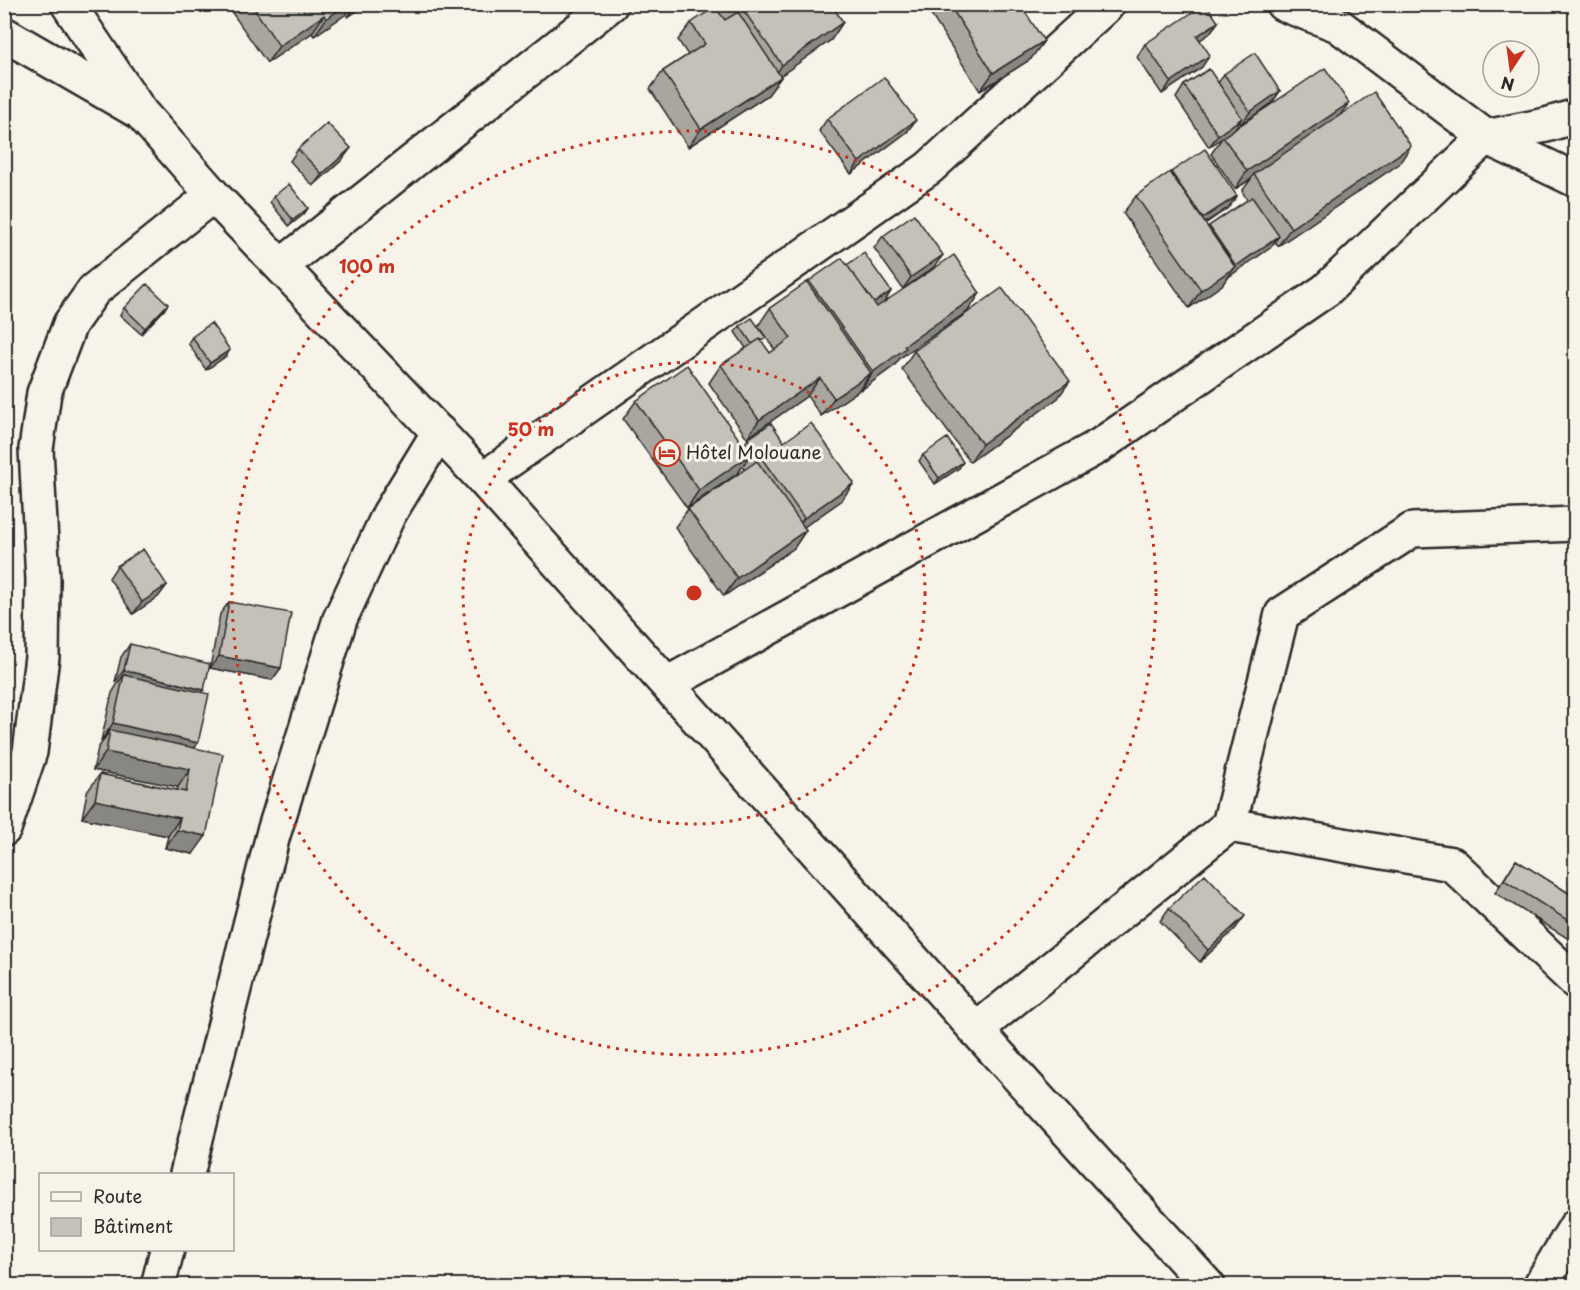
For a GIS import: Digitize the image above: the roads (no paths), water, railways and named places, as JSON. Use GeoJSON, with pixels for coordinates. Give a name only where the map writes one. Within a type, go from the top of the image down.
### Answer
{"type":"FeatureCollection","features":[{"type":"Feature","properties":{"kind":"street"},"geometry":{"type":"LineString","coordinates":[[281,266],[611,4]]}},
{"type":"Feature","properties":{"kind":"street"},"geometry":{"type":"LineString","coordinates":[[483,478],[929,168],[1108,4]]}},
{"type":"Feature","properties":{"kind":"street"},"geometry":{"type":"LineString","coordinates":[[1283,4],[1338,25],[1486,137],[1575,180]]}},
{"type":"Feature","properties":{"kind":"street"},"geometry":{"type":"LineString","coordinates":[[79,8],[141,113],[213,195],[483,478],[1208,1286]]}},
{"type":"Feature","properties":{"kind":"street"},"geometry":{"type":"LineString","coordinates":[[4,34],[141,113]]}},
{"type":"Feature","properties":{"kind":"street"},"geometry":{"type":"LineString","coordinates":[[667,684],[1099,446],[1326,290],[1486,137],[1546,125],[1575,116]]}},
{"type":"Feature","properties":{"kind":"street"},"geometry":{"type":"LineString","coordinates":[[4,830],[30,752],[42,657],[44,580],[36,449],[44,393],[70,324],[94,290],[213,195]]}},
{"type":"Feature","properties":{"kind":"street"},"geometry":{"type":"LineString","coordinates":[[187,1173],[273,835],[340,619],[389,514],[439,432]]}},
{"type":"Feature","properties":{"kind":"street"},"geometry":{"type":"LineString","coordinates":[[976,1030],[1229,825],[1282,614],[1412,530],[1575,524]]}},
{"type":"Feature","properties":{"kind":"street"},"geometry":{"type":"LineString","coordinates":[[1229,825],[1452,864],[1575,982]]}},
{"type":"Feature","properties":{"kind":"street"},"geometry":{"type":"LineString","coordinates":[[1540,1286],[1575,1226]]}},
{"type":"Feature","properties":{"kind":"street"},"geometry":{"type":"LineString","coordinates":[[158,1286],[168,1251]]}},
{"type":"Feature","properties":{"kind":"place","name":"Hôtel Molouane"},"geometry":{"type":"Point","coordinates":[667,453]}}]}
